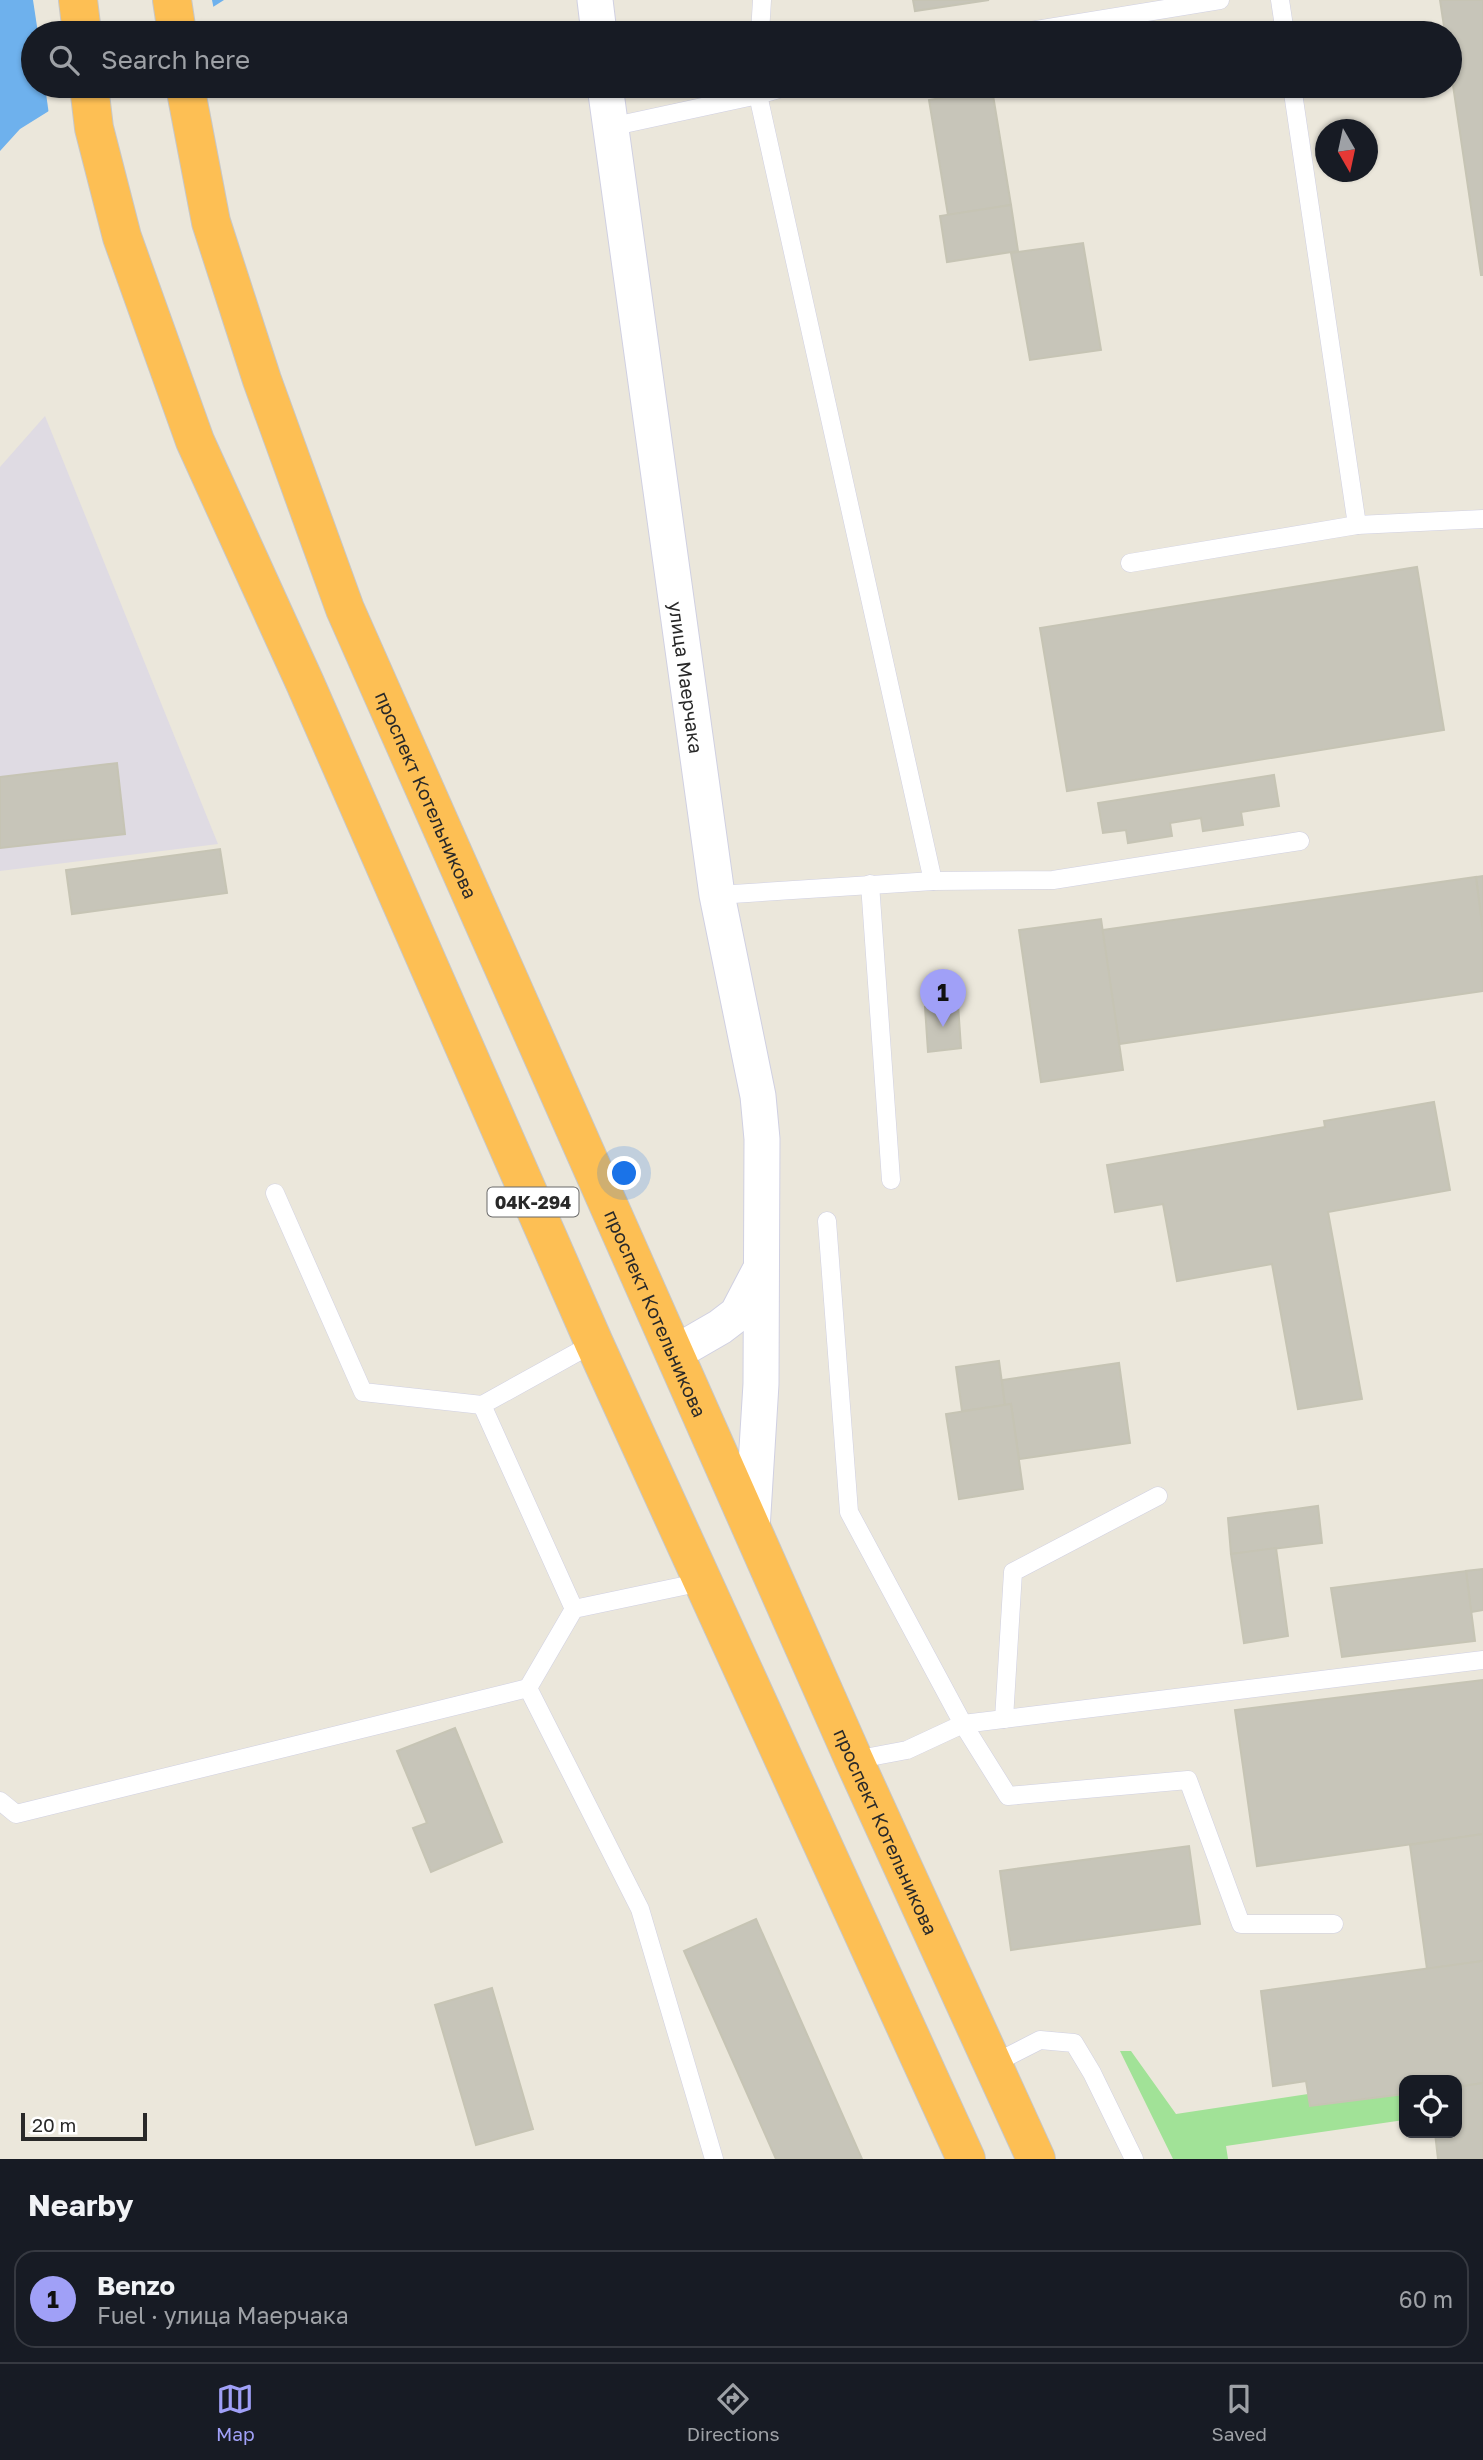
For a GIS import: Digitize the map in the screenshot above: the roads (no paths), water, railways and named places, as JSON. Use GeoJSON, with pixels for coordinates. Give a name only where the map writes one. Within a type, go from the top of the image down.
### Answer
{"type":"FeatureCollection","features":[{"type":"Feature","properties":{"kind":"highway"},"geometry":{"type":"LineString","coordinates":[[78,0],[81,21]]}},
{"type":"Feature","properties":{"kind":"highway"},"geometry":{"type":"LineString","coordinates":[[172,0],[175,21]]}},
{"type":"Feature","properties":{"kind":"highway","name":"04К-294"},"geometry":{"type":"LineString","coordinates":[[90,98],[94,128],[121,237],[195,441],[306,683],[594,1343],[966,2159]]}},
{"type":"Feature","properties":{"kind":"highway","name":"проспект Котельникова"},"geometry":{"type":"LineString","coordinates":[[187,98],[211,222],[262,380],[345,608],[854,1760],[1036,2159]]}},
{"type":"Feature","properties":{"kind":"street"},"geometry":{"type":"LineString","coordinates":[[595,0],[598,21]]}},
{"type":"Feature","properties":{"kind":"street","name":"улица Маерчака"},"geometry":{"type":"LineString","coordinates":[[606,98],[717,895],[758,1096],[762,1139],[761,1384],[752,1529]]}},
{"type":"Feature","properties":{"kind":"street"},"geometry":{"type":"LineString","coordinates":[[675,1353],[737,1314],[761,1269]]}},
{"type":"Feature","properties":{"kind":"lane"},"geometry":{"type":"LineString","coordinates":[[761,21],[762,0]]}},
{"type":"Feature","properties":{"kind":"lane"},"geometry":{"type":"LineString","coordinates":[[1091,21],[1220,0]]}},
{"type":"Feature","properties":{"kind":"lane"},"geometry":{"type":"LineString","coordinates":[[1280,0],[1283,21]]}},
{"type":"Feature","properties":{"kind":"lane"},"geometry":{"type":"LineString","coordinates":[[610,127],[726,98]]}},
{"type":"Feature","properties":{"kind":"lane"},"geometry":{"type":"LineString","coordinates":[[760,98],[933,881]]}},
{"type":"Feature","properties":{"kind":"lane"},"geometry":{"type":"LineString","coordinates":[[1295,98],[1357,525]]}},
{"type":"Feature","properties":{"kind":"lane"},"geometry":{"type":"LineString","coordinates":[[1130,563],[1357,525],[1483,519]]}},
{"type":"Feature","properties":{"kind":"lane"},"geometry":{"type":"LineString","coordinates":[[717,895],[933,881],[1053,880],[1300,841]]}},
{"type":"Feature","properties":{"kind":"lane"},"geometry":{"type":"LineString","coordinates":[[870,884],[891,1180]]}},
{"type":"Feature","properties":{"kind":"lane"},"geometry":{"type":"LineString","coordinates":[[275,1193],[363,1392],[482,1405],[594,1343]]}},
{"type":"Feature","properties":{"kind":"lane"},"geometry":{"type":"LineString","coordinates":[[827,1222],[849,1512],[963,1724],[1008,1796],[1188,1780],[1241,1924],[1334,1924]]}},
{"type":"Feature","properties":{"kind":"lane"},"geometry":{"type":"LineString","coordinates":[[482,1405],[574,1609]]}},
{"type":"Feature","properties":{"kind":"lane"},"geometry":{"type":"LineString","coordinates":[[1004,1720],[1013,1573],[1158,1496]]}},
{"type":"Feature","properties":{"kind":"lane"},"geometry":{"type":"LineString","coordinates":[[0,1801],[16,1814],[528,1688],[574,1609],[702,1582]]}},
{"type":"Feature","properties":{"kind":"lane"},"geometry":{"type":"LineString","coordinates":[[854,1760],[907,1750],[963,1724],[1483,1660]]}},
{"type":"Feature","properties":{"kind":"lane"},"geometry":{"type":"LineString","coordinates":[[528,1688],[640,1909],[714,2159]]}},
{"type":"Feature","properties":{"kind":"lane"},"geometry":{"type":"LineString","coordinates":[[993,2064],[1040,2040],[1074,2043],[1092,2073],[1134,2159]]}},
{"type":"Feature","properties":{"kind":"water"},"geometry":{"type":"Polygon","coordinates":[[[0,0],[224,0],[191,21],[21,21],[21,98],[70,98],[20,129],[0,151],[0,0]]]}},
{"type":"Feature","properties":{"kind":"place","name":"Benzo"},"geometry":{"type":"Point","coordinates":[943,1027]}}]}
